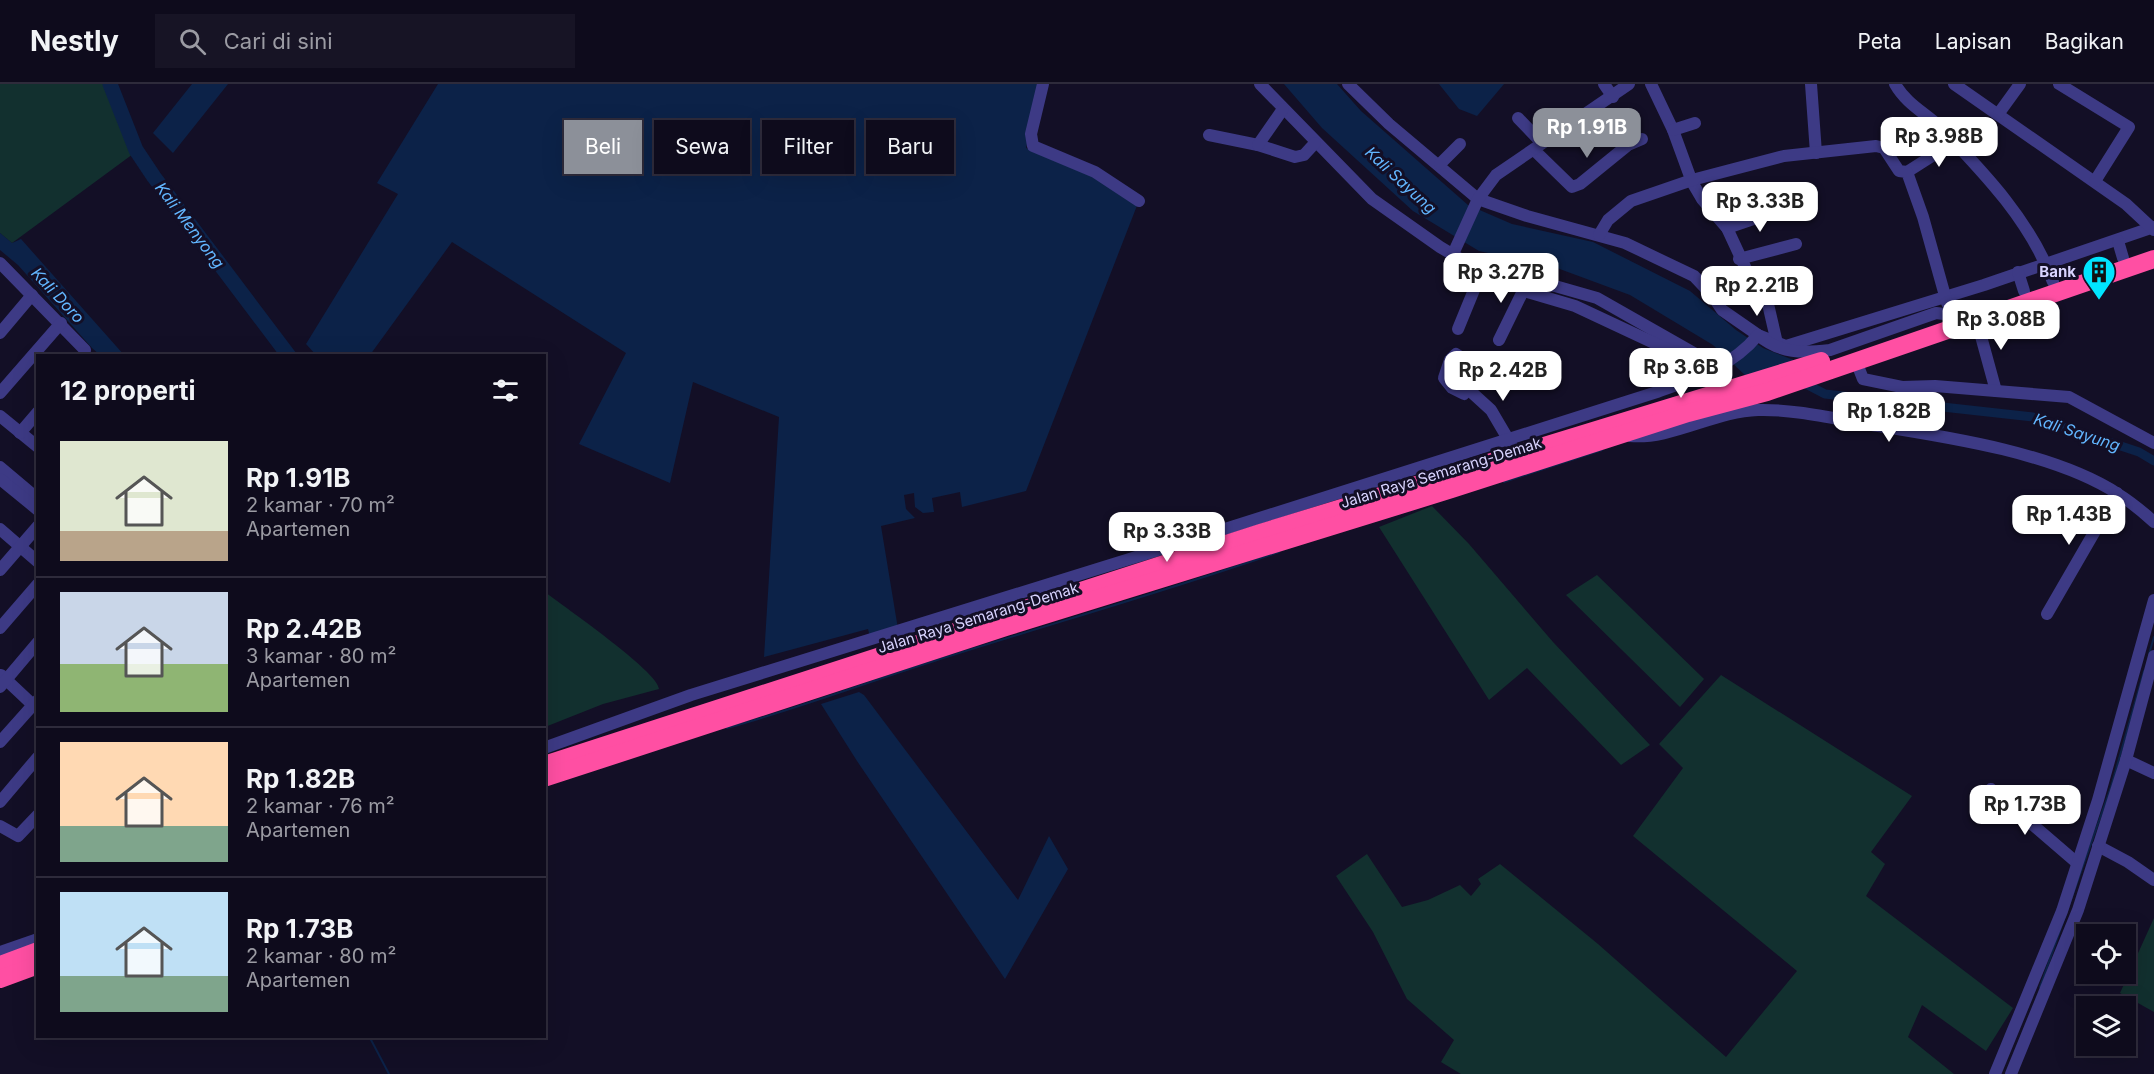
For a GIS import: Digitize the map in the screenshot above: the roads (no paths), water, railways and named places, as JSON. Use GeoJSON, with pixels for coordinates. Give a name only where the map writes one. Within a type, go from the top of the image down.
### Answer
{"type":"FeatureCollection","features":[{"type":"Feature","properties":{"kind":"highway"},"geometry":{"type":"LineString","coordinates":[[1823,366],[1879,329],[2120,249],[2154,248]]}},
{"type":"Feature","properties":{"kind":"highway"},"geometry":{"type":"LineString","coordinates":[[1762,386],[1823,366],[1856,361],[1976,318],[2154,259]]}},
{"type":"Feature","properties":{"kind":"highway","name":"Jalan Raya Semarang-Demak"},"geometry":{"type":"LineString","coordinates":[[546,777],[1262,540],[1511,446],[1727,388],[1762,386]]}},
{"type":"Feature","properties":{"kind":"highway","name":"Jalan Raya Semarang-Demak"},"geometry":{"type":"LineString","coordinates":[[546,764],[702,712],[1262,540],[1620,435],[1762,386]]}},
{"type":"Feature","properties":{"kind":"highway"},"geometry":{"type":"LineString","coordinates":[[0,965],[36,952]]}},
{"type":"Feature","properties":{"kind":"highway"},"geometry":{"type":"LineString","coordinates":[[0,979],[36,966]]}},
{"type":"Feature","properties":{"kind":"street"},"geometry":{"type":"LineString","coordinates":[[1043,84],[1031,134],[1033,146],[1095,172],[1139,201]]}},
{"type":"Feature","properties":{"kind":"street"},"geometry":{"type":"LineString","coordinates":[[1260,84],[1372,199],[1453,254],[1526,286],[1555,285],[1597,298],[1699,356],[1723,366]]}},
{"type":"Feature","properties":{"kind":"street"},"geometry":{"type":"LineString","coordinates":[[1348,84],[1389,123],[1440,164],[1477,202],[1625,243],[1694,276],[1712,295],[1722,310],[1756,337],[1797,353],[1830,350],[1879,329],[1948,306],[1923,217],[1907,172]]}},
{"type":"Feature","properties":{"kind":"street"},"geometry":{"type":"LineString","coordinates":[[1604,84],[1613,97]]}},
{"type":"Feature","properties":{"kind":"street"},"geometry":{"type":"LineString","coordinates":[[1453,254],[1477,202],[1496,175],[1629,84]]}},
{"type":"Feature","properties":{"kind":"street"},"geometry":{"type":"LineString","coordinates":[[1651,84],[1702,199],[1727,228],[1739,259],[1770,309],[1778,346]]}},
{"type":"Feature","properties":{"kind":"street"},"geometry":{"type":"LineString","coordinates":[[1810,84],[1816,153]]}},
{"type":"Feature","properties":{"kind":"street"},"geometry":{"type":"LineString","coordinates":[[1895,84],[1917,111],[1939,126],[1954,142],[2021,219],[2050,272]]}},
{"type":"Feature","properties":{"kind":"street"},"geometry":{"type":"LineString","coordinates":[[2000,113],[2020,84]]}},
{"type":"Feature","properties":{"kind":"street"},"geometry":{"type":"LineString","coordinates":[[2059,84],[2129,127],[2094,181]]}},
{"type":"Feature","properties":{"kind":"street"},"geometry":{"type":"LineString","coordinates":[[1960,85],[2136,211],[2153,228],[2120,249]]}},
{"type":"Feature","properties":{"kind":"street"},"geometry":{"type":"LineString","coordinates":[[1258,145],[1283,109]]}},
{"type":"Feature","properties":{"kind":"street"},"geometry":{"type":"LineString","coordinates":[[1518,118],[1572,187],[1580,184],[1628,145],[1642,139]]}},
{"type":"Feature","properties":{"kind":"street"},"geometry":{"type":"LineString","coordinates":[[1673,130],[1695,123]]}},
{"type":"Feature","properties":{"kind":"street"},"geometry":{"type":"LineString","coordinates":[[1209,135],[1258,145],[1300,158],[1315,143]]}},
{"type":"Feature","properties":{"kind":"street"},"geometry":{"type":"LineString","coordinates":[[1599,235],[1608,220],[1631,201],[1751,163],[1816,153],[1884,148],[1899,171],[1907,172],[1954,142]]}},
{"type":"Feature","properties":{"kind":"street"},"geometry":{"type":"LineString","coordinates":[[1440,164],[1460,144]]}},
{"type":"Feature","properties":{"kind":"street"},"geometry":{"type":"LineString","coordinates":[[1727,228],[1783,208]]}},
{"type":"Feature","properties":{"kind":"street"},"geometry":{"type":"LineString","coordinates":[[1739,259],[1797,244]]}},
{"type":"Feature","properties":{"kind":"street"},"geometry":{"type":"LineString","coordinates":[[2,268],[61,323],[85,350],[85,354]]}},
{"type":"Feature","properties":{"kind":"street"},"geometry":{"type":"LineString","coordinates":[[1458,329],[1483,268]]}},
{"type":"Feature","properties":{"kind":"street"},"geometry":{"type":"LineString","coordinates":[[1499,340],[1526,286]]}},
{"type":"Feature","properties":{"kind":"street"},"geometry":{"type":"LineString","coordinates":[[0,333],[32,295]]}},
{"type":"Feature","properties":{"kind":"street"},"geometry":{"type":"LineString","coordinates":[[1976,318],[1996,392]]}},
{"type":"Feature","properties":{"kind":"street"},"geometry":{"type":"LineString","coordinates":[[0,393],[61,323]]}},
{"type":"Feature","properties":{"kind":"street"},"geometry":{"type":"LineString","coordinates":[[1778,346],[1879,329]]}},
{"type":"Feature","properties":{"kind":"street"},"geometry":{"type":"LineString","coordinates":[[546,747],[691,695],[1511,446],[1723,366],[1756,337]]}},
{"type":"Feature","properties":{"kind":"street"},"geometry":{"type":"LineString","coordinates":[[1453,355],[1462,356],[1483,367],[1468,389],[1464,394],[1460,394],[1445,381],[1445,374],[1453,355]]}},
{"type":"Feature","properties":{"kind":"street"},"geometry":{"type":"LineString","coordinates":[[1856,361],[1863,379],[1876,383],[1902,387],[1935,386],[2069,397],[2154,443]]}},
{"type":"Feature","properties":{"kind":"street"},"geometry":{"type":"LineString","coordinates":[[1723,366],[1727,388]]}},
{"type":"Feature","properties":{"kind":"street"},"geometry":{"type":"LineString","coordinates":[[1468,389],[1491,410],[1511,446]]}},
{"type":"Feature","properties":{"kind":"street"},"geometry":{"type":"LineString","coordinates":[[1620,435],[1648,436],[1716,416],[1756,410],[1773,410],[1937,435],[2021,455],[2074,473],[2117,493],[2154,522]]}},
{"type":"Feature","properties":{"kind":"street"},"geometry":{"type":"LineString","coordinates":[[20,433],[36,414]]}},
{"type":"Feature","properties":{"kind":"street"},"geometry":{"type":"LineString","coordinates":[[0,416],[36,445]]}},
{"type":"Feature","properties":{"kind":"street"},"geometry":{"type":"LineString","coordinates":[[0,467],[36,497]]}},
{"type":"Feature","properties":{"kind":"street"},"geometry":{"type":"LineString","coordinates":[[0,479],[36,508]]}},
{"type":"Feature","properties":{"kind":"street"},"geometry":{"type":"LineString","coordinates":[[2047,614],[2117,493]]}},
{"type":"Feature","properties":{"kind":"street"},"geometry":{"type":"LineString","coordinates":[[0,570],[36,528]]}},
{"type":"Feature","properties":{"kind":"street"},"geometry":{"type":"LineString","coordinates":[[0,529],[36,560]]}},
{"type":"Feature","properties":{"kind":"street"},"geometry":{"type":"LineString","coordinates":[[0,628],[36,586]]}},
{"type":"Feature","properties":{"kind":"street"},"geometry":{"type":"LineString","coordinates":[[2011,1074],[2033,996],[2098,800],[2154,600]]}},
{"type":"Feature","properties":{"kind":"street"},"geometry":{"type":"LineString","coordinates":[[0,742],[36,704],[2,681],[36,644]]}},
{"type":"Feature","properties":{"kind":"street"},"geometry":{"type":"LineString","coordinates":[[1995,1074],[2078,910],[2126,760],[2154,656]]}},
{"type":"Feature","properties":{"kind":"street"},"geometry":{"type":"LineString","coordinates":[[691,695],[702,712]]}},
{"type":"Feature","properties":{"kind":"street"},"geometry":{"type":"LineString","coordinates":[[0,802],[36,759]]}},
{"type":"Feature","properties":{"kind":"street"},"geometry":{"type":"LineString","coordinates":[[2126,760],[2154,772]]}},
{"type":"Feature","properties":{"kind":"street"},"geometry":{"type":"LineString","coordinates":[[1991,789],[2076,862]]}},
{"type":"Feature","properties":{"kind":"street"},"geometry":{"type":"LineString","coordinates":[[0,826],[18,836],[36,817]]}},
{"type":"Feature","properties":{"kind":"street"},"geometry":{"type":"LineString","coordinates":[[2098,846],[2128,862],[2154,880]]}},
{"type":"Feature","properties":{"kind":"street"},"geometry":{"type":"LineString","coordinates":[[0,952],[36,940]]}},
{"type":"Feature","properties":{"kind":"water"},"geometry":{"type":"Polygon","coordinates":[[[192,84],[228,84],[173,153],[153,133],[192,84]]]}},
{"type":"Feature","properties":{"kind":"water"},"geometry":{"type":"Polygon","coordinates":[[[438,84],[1041,84],[1026,148],[1067,161],[1138,203],[1026,491],[962,507],[960,492],[932,498],[934,512],[923,513],[915,507],[914,493],[904,495],[906,509],[915,518],[881,526],[898,629],[870,637],[868,629],[764,657],[779,417],[693,382],[670,483],[579,444],[626,353],[452,242],[371,354],[315,354],[306,344],[398,194],[377,183],[438,84]]]}},
{"type":"Feature","properties":{"kind":"water"},"geometry":{"type":"Polygon","coordinates":[[[1284,84],[1337,84],[1361,111],[1468,205],[1512,224],[1593,242],[1690,291],[1736,330],[1763,348],[1796,361],[1747,377],[1713,345],[1630,295],[1557,268],[1479,251],[1413,211],[1322,128],[1284,84]]]}},
{"type":"Feature","properties":{"kind":"water"},"geometry":{"type":"Polygon","coordinates":[[[1439,84],[1504,84],[1477,116],[1459,109],[1439,84]]]}},
{"type":"Feature","properties":{"kind":"water","name":"Kali Doro"},"geometry":{"type":"Polygon","coordinates":[[[0,233],[12,243],[21,239],[123,354],[99,354],[18,265],[0,250],[0,233]]]}},
{"type":"Feature","properties":{"kind":"water"},"geometry":{"type":"Polygon","coordinates":[[[859,692],[864,695],[1018,900],[1049,836],[1068,869],[1005,979],[821,704],[859,692]]]}},
{"type":"Feature","properties":{"kind":"waterway","name":"Kali Menyong"},"geometry":{"type":"LineString","coordinates":[[110,84],[136,150],[287,354]]}},
{"type":"Feature","properties":{"kind":"waterway","name":"Kali Sayung"},"geometry":{"type":"LineString","coordinates":[[1800,381],[1825,394],[2033,417],[2139,452],[2154,461]]}},
{"type":"Feature","properties":{"kind":"waterway"},"geometry":{"type":"LineString","coordinates":[[1504,482],[1602,450]]}},
{"type":"Feature","properties":{"kind":"waterway"},"geometry":{"type":"LineString","coordinates":[[727,728],[1279,552]]}},
{"type":"Feature","properties":{"kind":"waterway"},"geometry":{"type":"LineString","coordinates":[[2149,654],[2154,637]]}},
{"type":"Feature","properties":{"kind":"waterway"},"geometry":{"type":"LineString","coordinates":[[2040,987],[2111,787],[2144,671]]}},
{"type":"Feature","properties":{"kind":"waterway"},"geometry":{"type":"LineString","coordinates":[[370,1038],[389,1074]]}},
{"type":"Feature","properties":{"kind":"place","name":"Bank"},"geometry":{"type":"Point","coordinates":[2099,301]}}]}
